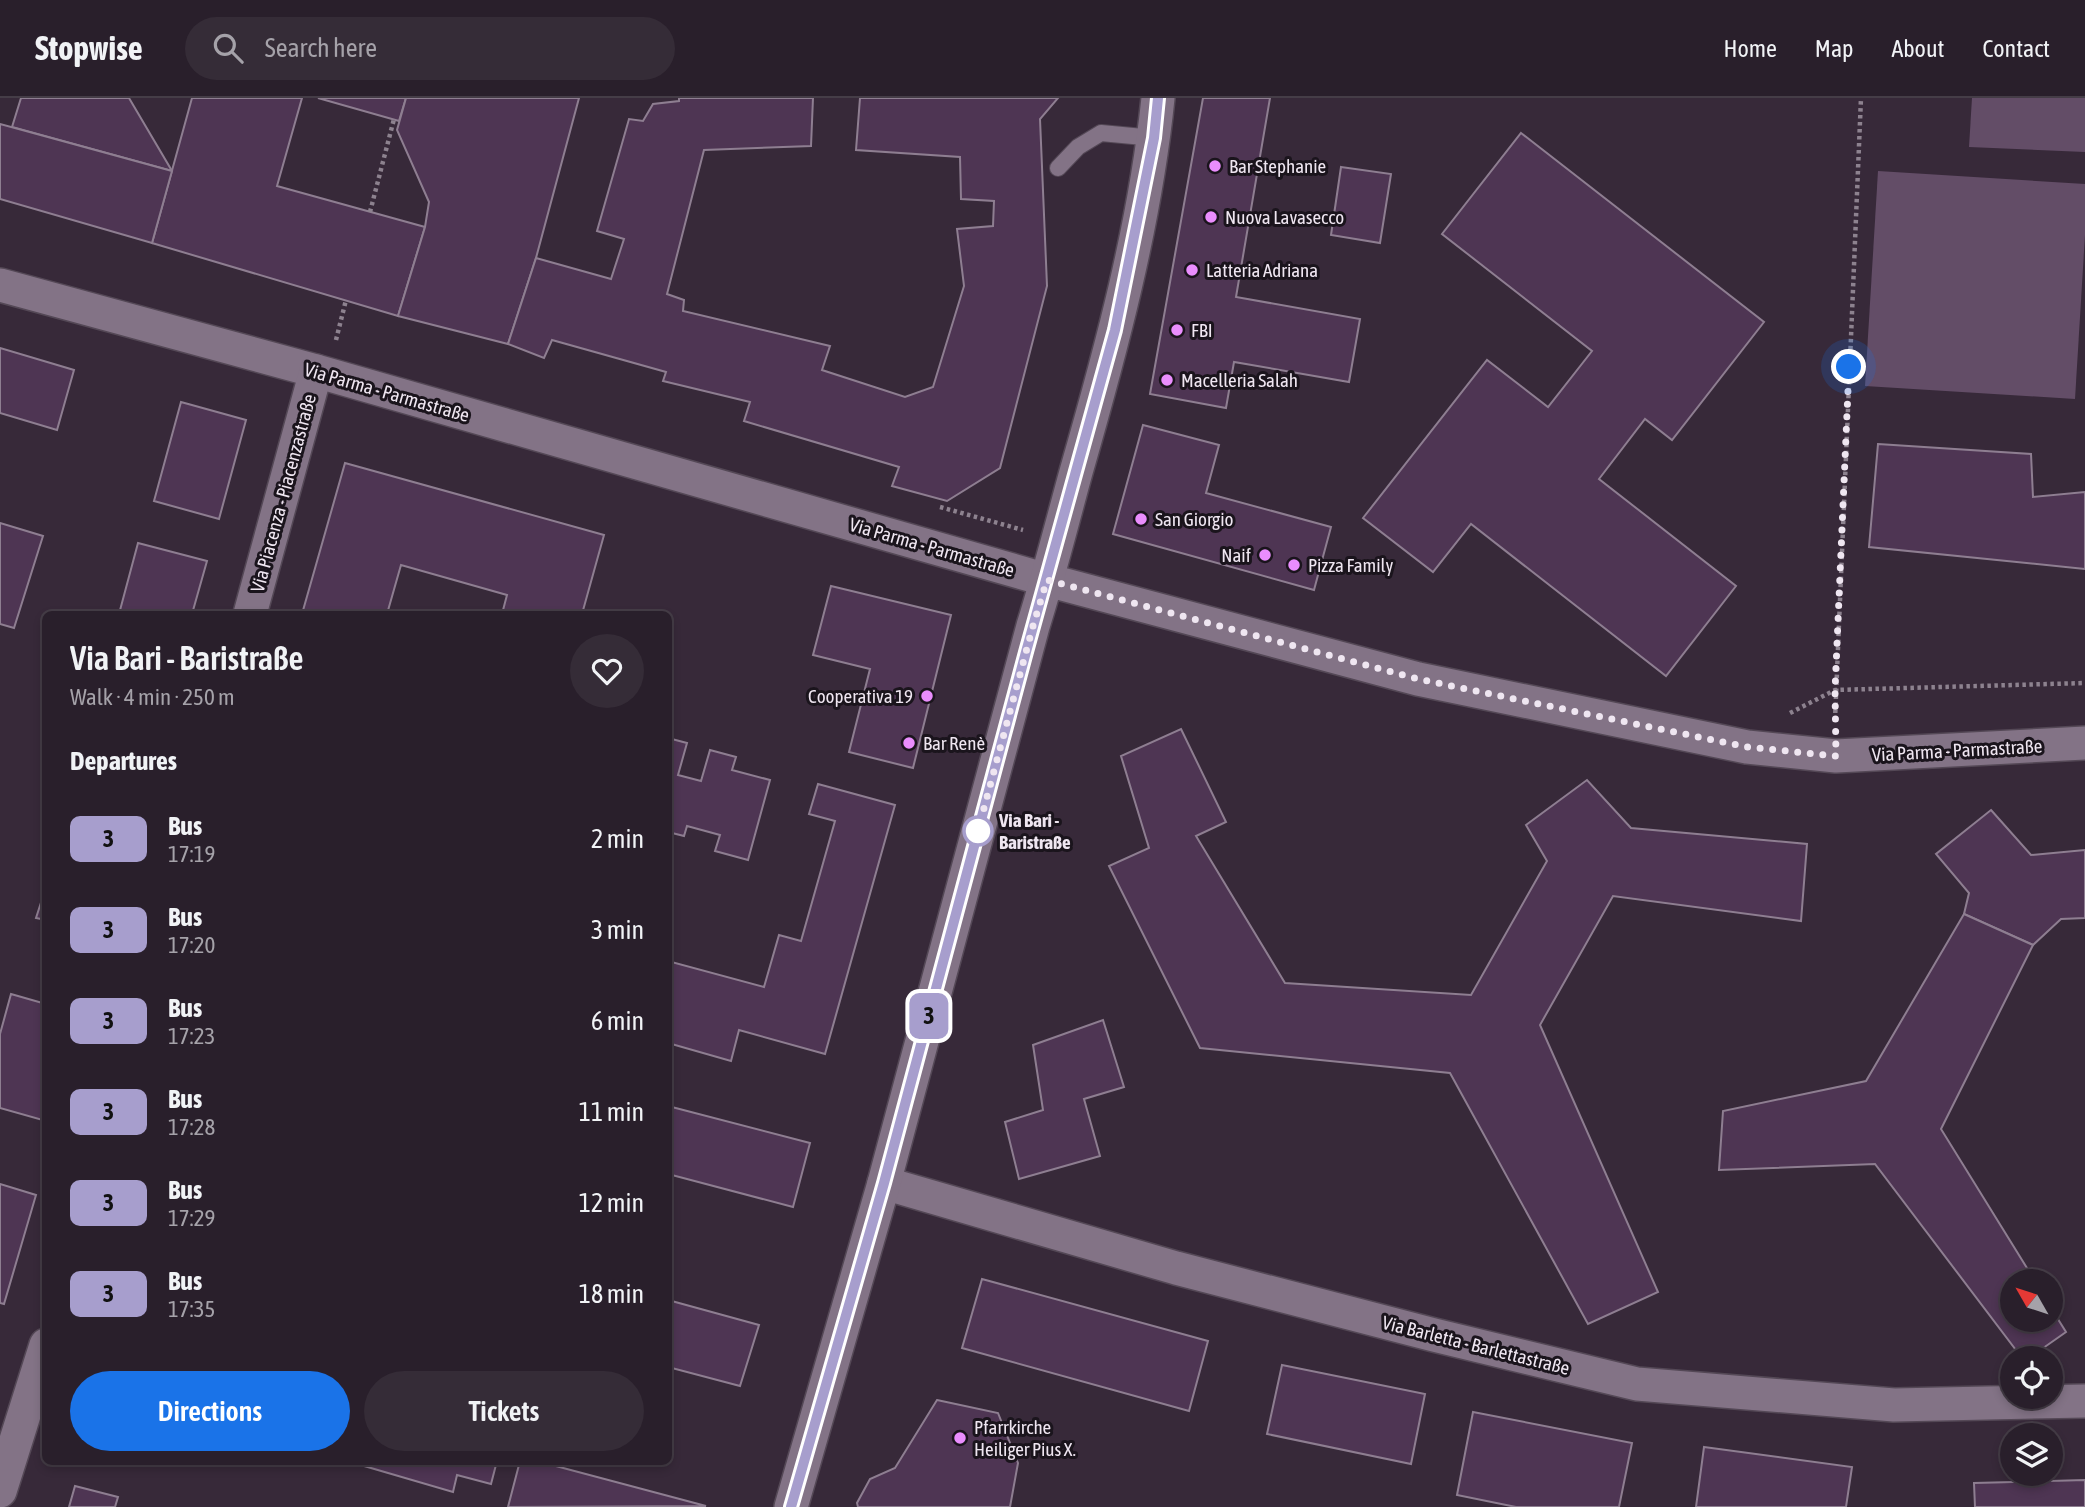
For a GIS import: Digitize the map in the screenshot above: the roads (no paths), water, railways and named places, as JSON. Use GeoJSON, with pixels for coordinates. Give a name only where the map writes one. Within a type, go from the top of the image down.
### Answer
{"type":"FeatureCollection","features":[{"type":"Feature","properties":{"kind":"street"},"geometry":{"type":"LineString","coordinates":[[792,1507],[884,1183],[1115,330],[1154,138],[1158,98]]}},
{"type":"Feature","properties":{"kind":"street","name":"Via Parma - Parmastraße"},"geometry":{"type":"LineString","coordinates":[[0,285],[316,371],[1047,580],[1418,679],[1747,747],[1836,756],[2085,743]]}},
{"type":"Feature","properties":{"kind":"street","name":"Via Piacenza - Piacenzastraße"},"geometry":{"type":"LineString","coordinates":[[251,611],[316,371]]}},
{"type":"Feature","properties":{"kind":"street","name":"Via Barletta - Barlettastraße"},"geometry":{"type":"LineString","coordinates":[[884,1183],[1176,1268],[1637,1384],[1894,1405],[2085,1401]]}},
{"type":"Feature","properties":{"kind":"street"},"geometry":{"type":"LineString","coordinates":[[0,1491],[42,1358]]}},
{"type":"Feature","properties":{"kind":"lane"},"geometry":{"type":"LineString","coordinates":[[1058,168],[1078,147],[1101,132],[1154,138]]}},
{"type":"Feature","properties":{"kind":"place","name":"Bar Stephanie"},"geometry":{"type":"Point","coordinates":[1215,166]}},
{"type":"Feature","properties":{"kind":"place","name":"Nuova Lavasecco"},"geometry":{"type":"Point","coordinates":[1211,217]}},
{"type":"Feature","properties":{"kind":"place","name":"Latteria Adriana"},"geometry":{"type":"Point","coordinates":[1192,270]}},
{"type":"Feature","properties":{"kind":"place","name":"FBI"},"geometry":{"type":"Point","coordinates":[1177,330]}},
{"type":"Feature","properties":{"kind":"place","name":"Macelleria Salah"},"geometry":{"type":"Point","coordinates":[1167,380]}},
{"type":"Feature","properties":{"kind":"place","name":"San Giorgio"},"geometry":{"type":"Point","coordinates":[1141,519]}},
{"type":"Feature","properties":{"kind":"place","name":"Naif"},"geometry":{"type":"Point","coordinates":[1265,555]}},
{"type":"Feature","properties":{"kind":"place","name":"Pizza Family"},"geometry":{"type":"Point","coordinates":[1294,565]}},
{"type":"Feature","properties":{"kind":"place","name":"Cooperativa 19"},"geometry":{"type":"Point","coordinates":[927,696]}},
{"type":"Feature","properties":{"kind":"place","name":"Bar Renè"},"geometry":{"type":"Point","coordinates":[909,743]}},
{"type":"Feature","properties":{"kind":"place","name":"Via Bari - Baristraße"},"geometry":{"type":"Point","coordinates":[978,831]}},
{"type":"Feature","properties":{"kind":"place","name":"Pfarrkirche Heiliger Pius X."},"geometry":{"type":"Point","coordinates":[960,1438]}}]}
